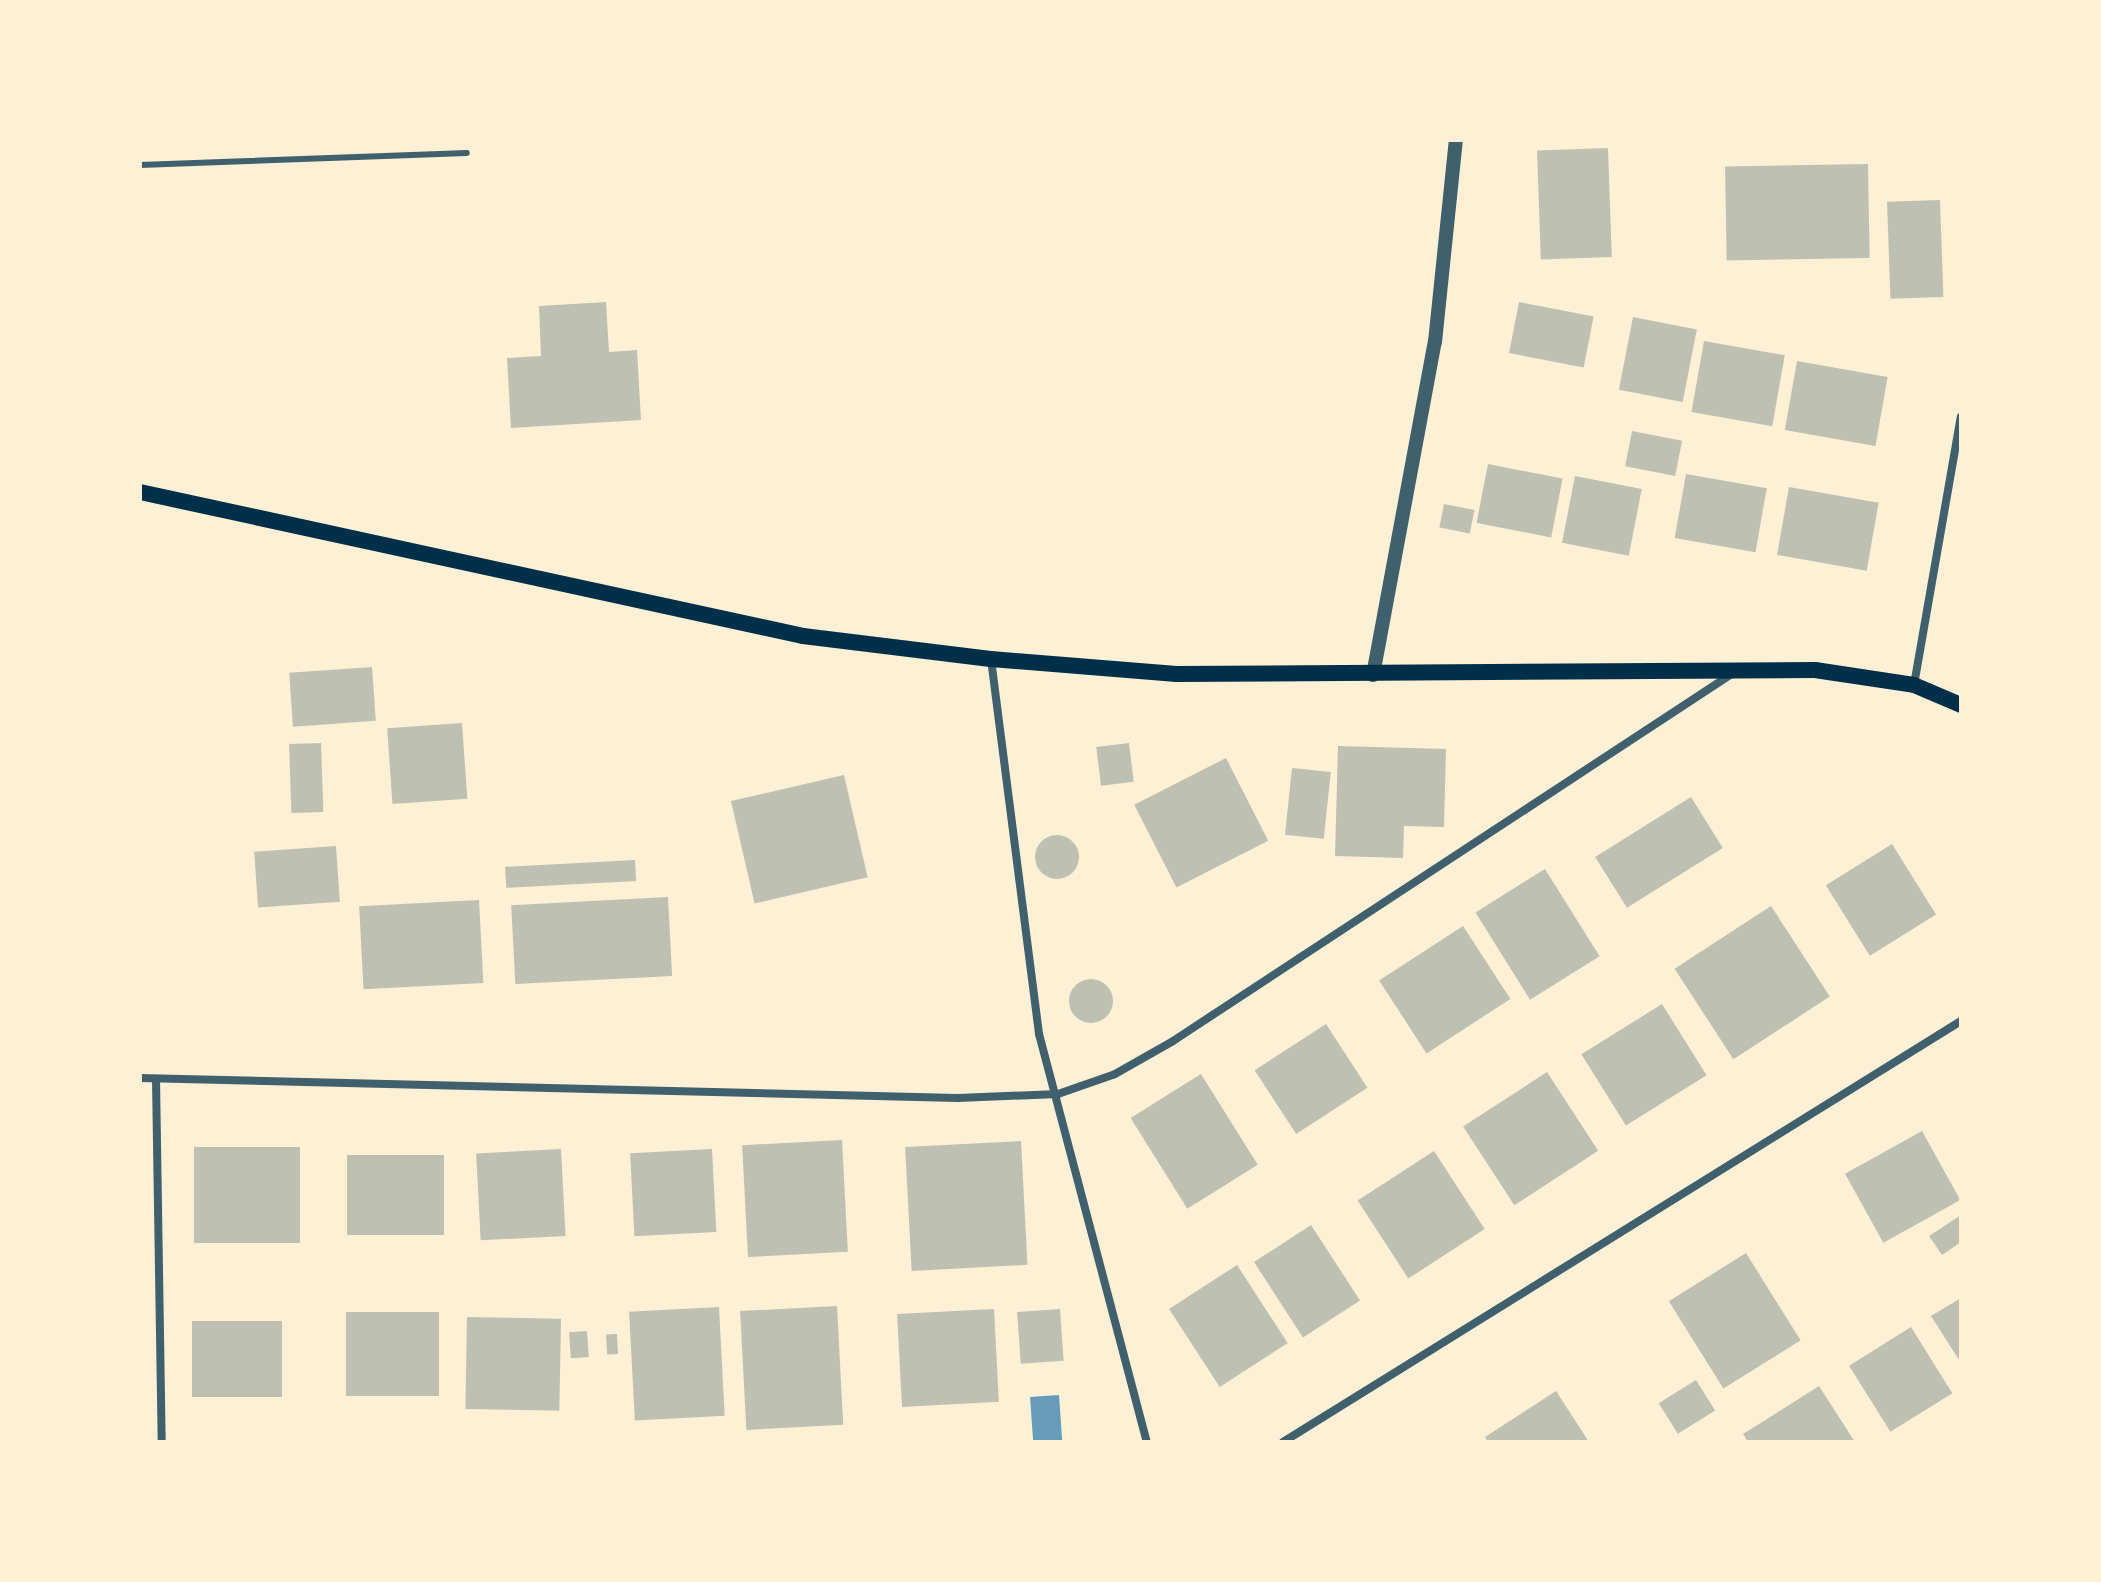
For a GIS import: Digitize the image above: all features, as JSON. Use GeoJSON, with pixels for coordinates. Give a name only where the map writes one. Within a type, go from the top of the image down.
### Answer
{"type":"FeatureCollection","features":[{"type":"Feature","properties":{"kind":"main road"},"geometry":{"type":"LineString","coordinates":[[140,492],[803,636],[991,659],[1176,674],[1815,670],[1914,685],[1961,705]]}},
{"type":"Feature","properties":{"kind":"street"},"geometry":{"type":"LineString","coordinates":[[1373,675],[1435,342],[1456,140]]}},
{"type":"Feature","properties":{"kind":"street"},"geometry":{"type":"LineString","coordinates":[[1914,685],[1961,417]]}},
{"type":"Feature","properties":{"kind":"street"},"geometry":{"type":"LineString","coordinates":[[991,659],[1039,1034],[1058,1094],[1147,1442]]}},
{"type":"Feature","properties":{"kind":"street"},"geometry":{"type":"LineString","coordinates":[[140,1078],[958,1098],[1058,1094],[1115,1074],[1173,1041],[1737,670]]}},
{"type":"Feature","properties":{"kind":"street"},"geometry":{"type":"LineString","coordinates":[[1283,1442],[1961,1021]]}},
{"type":"Feature","properties":{"kind":"street"},"geometry":{"type":"LineString","coordinates":[[156,1079],[162,1442]]}},
{"type":"Feature","properties":{"kind":"lane"},"geometry":{"type":"LineString","coordinates":[[140,165],[467,153]]}},
{"type":"Feature","properties":{"kind":"water"},"geometry":{"type":"Polygon","coordinates":[[[1059,1395],[1062,1442],[1033,1442],[1030,1397],[1059,1395]]]}},
{"type":"Feature","properties":{"kind":"building"},"geometry":{"type":"Polygon","coordinates":[[[1608,148],[1612,257],[1541,259],[1537,150],[1608,148]]]}},
{"type":"Feature","properties":{"kind":"building"},"geometry":{"type":"Polygon","coordinates":[[[1868,164],[1870,258],[1727,260],[1725,166],[1868,164]]]}},
{"type":"Feature","properties":{"kind":"building"},"geometry":{"type":"Polygon","coordinates":[[[1940,200],[1943,297],[1890,299],[1887,202],[1940,200]]]}},
{"type":"Feature","properties":{"kind":"building"},"geometry":{"type":"Polygon","coordinates":[[[606,302],[609,352],[637,350],[641,420],[511,428],[507,358],[541,356],[539,306],[606,302]]]}},
{"type":"Feature","properties":{"kind":"building"},"geometry":{"type":"Polygon","coordinates":[[[1519,302],[1594,317],[1584,368],[1509,353],[1519,302]]]}},
{"type":"Feature","properties":{"kind":"building"},"geometry":{"type":"Polygon","coordinates":[[[1633,317],[1697,329],[1683,402],[1619,390],[1633,317]]]}},
{"type":"Feature","properties":{"kind":"building"},"geometry":{"type":"Polygon","coordinates":[[[1704,341],[1785,355],[1772,426],[1691,412],[1704,341]]]}},
{"type":"Feature","properties":{"kind":"building"},"geometry":{"type":"Polygon","coordinates":[[[1797,361],[1888,377],[1875,446],[1785,430],[1797,361]]]}},
{"type":"Feature","properties":{"kind":"building"},"geometry":{"type":"Polygon","coordinates":[[[1632,431],[1682,441],[1675,476],[1625,466],[1632,431]]]}},
{"type":"Feature","properties":{"kind":"building"},"geometry":{"type":"Polygon","coordinates":[[[1488,464],[1563,479],[1551,537],[1477,523],[1488,464]]]}},
{"type":"Feature","properties":{"kind":"building"},"geometry":{"type":"Polygon","coordinates":[[[1686,474],[1767,488],[1755,552],[1675,538],[1686,474]]]}},
{"type":"Feature","properties":{"kind":"building"},"geometry":{"type":"Polygon","coordinates":[[[1575,476],[1642,489],[1629,556],[1562,543],[1575,476]]]}},
{"type":"Feature","properties":{"kind":"building"},"geometry":{"type":"Polygon","coordinates":[[[1789,487],[1879,503],[1867,571],[1777,555],[1789,487]]]}},
{"type":"Feature","properties":{"kind":"building"},"geometry":{"type":"Polygon","coordinates":[[[1444,504],[1474,510],[1470,533],[1439,528],[1444,504]]]}},
{"type":"Feature","properties":{"kind":"building"},"geometry":{"type":"Polygon","coordinates":[[[372,667],[376,721],[293,727],[289,673],[372,667]]]}},
{"type":"Feature","properties":{"kind":"building"},"geometry":{"type":"Polygon","coordinates":[[[462,723],[467,799],[392,804],[387,728],[462,723]]]}},
{"type":"Feature","properties":{"kind":"building"},"geometry":{"type":"Polygon","coordinates":[[[321,743],[323,812],[291,813],[289,744],[321,743]]]}},
{"type":"Feature","properties":{"kind":"building"},"geometry":{"type":"Polygon","coordinates":[[[1129,743],[1134,782],[1101,786],[1096,747],[1129,743]]]}},
{"type":"Feature","properties":{"kind":"building"},"geometry":{"type":"Polygon","coordinates":[[[1338,746],[1446,749],[1444,827],[1404,826],[1403,858],[1335,856],[1338,746]]]}},
{"type":"Feature","properties":{"kind":"building"},"geometry":{"type":"Polygon","coordinates":[[[1226,758],[1268,841],[1176,888],[1134,805],[1226,758]]]}},
{"type":"Feature","properties":{"kind":"building"},"geometry":{"type":"Polygon","coordinates":[[[1292,768],[1331,772],[1324,839],[1285,835],[1292,768]]]}},
{"type":"Feature","properties":{"kind":"building"},"geometry":{"type":"Polygon","coordinates":[[[844,775],[868,877],[755,903],[731,801],[844,775]]]}},
{"type":"Feature","properties":{"kind":"building"},"geometry":{"type":"Polygon","coordinates":[[[1691,797],[1723,848],[1627,908],[1595,857],[1691,797]]]}},
{"type":"Feature","properties":{"kind":"building"},"geometry":{"type":"Polygon","coordinates":[[[1057,835],[1072,842],[1079,857],[1072,872],[1057,879],[1042,872],[1035,857],[1042,842],[1057,835]]]}},
{"type":"Feature","properties":{"kind":"building"},"geometry":{"type":"Polygon","coordinates":[[[1892,844],[1936,914],[1870,956],[1826,885],[1892,844]]]}},
{"type":"Feature","properties":{"kind":"building"},"geometry":{"type":"Polygon","coordinates":[[[336,846],[340,902],[258,908],[254,852],[336,846]]]}},
{"type":"Feature","properties":{"kind":"building"},"geometry":{"type":"Polygon","coordinates":[[[635,860],[636,881],[506,888],[505,867],[635,860]]]}},
{"type":"Feature","properties":{"kind":"building"},"geometry":{"type":"Polygon","coordinates":[[[1545,869],[1600,956],[1530,1000],[1475,912],[1545,869]]]}},
{"type":"Feature","properties":{"kind":"building"},"geometry":{"type":"Polygon","coordinates":[[[668,897],[672,976],[515,984],[511,905],[668,897]]]}},
{"type":"Feature","properties":{"kind":"building"},"geometry":{"type":"Polygon","coordinates":[[[479,900],[483,983],[364,989],[359,906],[479,900]]]}},
{"type":"Feature","properties":{"kind":"building"},"geometry":{"type":"Polygon","coordinates":[[[1771,906],[1830,997],[1733,1059],[1675,969],[1771,906]]]}},
{"type":"Feature","properties":{"kind":"building"},"geometry":{"type":"Polygon","coordinates":[[[1463,926],[1510,999],[1427,1053],[1379,980],[1463,926]]]}},
{"type":"Feature","properties":{"kind":"building"},"geometry":{"type":"Polygon","coordinates":[[[1091,979],[1106,986],[1113,1001],[1106,1016],[1091,1023],[1076,1016],[1069,1001],[1076,986],[1091,979]]]}},
{"type":"Feature","properties":{"kind":"building"},"geometry":{"type":"Polygon","coordinates":[[[1662,1004],[1707,1075],[1626,1126],[1581,1054],[1662,1004]]]}},
{"type":"Feature","properties":{"kind":"building"},"geometry":{"type":"Polygon","coordinates":[[[1326,1024],[1367,1088],[1296,1134],[1255,1070],[1326,1024]]]}},
{"type":"Feature","properties":{"kind":"building"},"geometry":{"type":"Polygon","coordinates":[[[1547,1072],[1598,1151],[1514,1205],[1463,1126],[1547,1072]]]}},
{"type":"Feature","properties":{"kind":"building"},"geometry":{"type":"Polygon","coordinates":[[[1201,1074],[1258,1165],[1187,1209],[1131,1118],[1201,1074]]]}},
{"type":"Feature","properties":{"kind":"building"},"geometry":{"type":"Polygon","coordinates":[[[1922,1131],[1960,1200],[1883,1243],[1845,1174],[1922,1131]]]}},
{"type":"Feature","properties":{"kind":"building"},"geometry":{"type":"Polygon","coordinates":[[[842,1140],[848,1252],[748,1257],[742,1145],[842,1140]]]}},
{"type":"Feature","properties":{"kind":"building"},"geometry":{"type":"Polygon","coordinates":[[[1021,1141],[1027,1265],[912,1271],[905,1147],[1021,1141]]]}},
{"type":"Feature","properties":{"kind":"building"},"geometry":{"type":"Polygon","coordinates":[[[194,1147],[300,1147],[300,1243],[194,1243],[194,1147]]]}},
{"type":"Feature","properties":{"kind":"building"},"geometry":{"type":"Polygon","coordinates":[[[561,1149],[566,1236],[481,1240],[476,1153],[561,1149]]]}},
{"type":"Feature","properties":{"kind":"building"},"geometry":{"type":"Polygon","coordinates":[[[712,1149],[716,1232],[634,1236],[630,1153],[712,1149]]]}},
{"type":"Feature","properties":{"kind":"building"},"geometry":{"type":"Polygon","coordinates":[[[1434,1151],[1485,1229],[1408,1279],[1358,1201],[1434,1151]]]}},
{"type":"Feature","properties":{"kind":"building"},"geometry":{"type":"Polygon","coordinates":[[[347,1155],[444,1155],[444,1235],[347,1235],[347,1155]]]}},
{"type":"Feature","properties":{"kind":"building"},"geometry":{"type":"Polygon","coordinates":[[[1961,1215],[1961,1242],[1942,1255],[1929,1236],[1961,1215]]]}},
{"type":"Feature","properties":{"kind":"building"},"geometry":{"type":"Polygon","coordinates":[[[1311,1225],[1360,1300],[1303,1338],[1254,1262],[1311,1225]]]}},
{"type":"Feature","properties":{"kind":"building"},"geometry":{"type":"Polygon","coordinates":[[[1746,1253],[1801,1340],[1723,1389],[1669,1301],[1746,1253]]]}},
{"type":"Feature","properties":{"kind":"building"},"geometry":{"type":"Polygon","coordinates":[[[1237,1265],[1288,1343],[1220,1387],[1169,1309],[1237,1265]]]}},
{"type":"Feature","properties":{"kind":"building"},"geometry":{"type":"Polygon","coordinates":[[[1961,1298],[1961,1363],[1931,1316],[1961,1298]]]}},
{"type":"Feature","properties":{"kind":"building"},"geometry":{"type":"Polygon","coordinates":[[[837,1306],[843,1425],[746,1430],[740,1311],[837,1306]]]}},
{"type":"Feature","properties":{"kind":"building"},"geometry":{"type":"Polygon","coordinates":[[[719,1307],[725,1416],[635,1421],[629,1312],[719,1307]]]}},
{"type":"Feature","properties":{"kind":"building"},"geometry":{"type":"Polygon","coordinates":[[[994,1309],[999,1402],[902,1407],[897,1314],[994,1309]]]}},
{"type":"Feature","properties":{"kind":"building"},"geometry":{"type":"Polygon","coordinates":[[[1060,1309],[1064,1361],[1021,1364],[1017,1312],[1060,1309]]]}},
{"type":"Feature","properties":{"kind":"building"},"geometry":{"type":"Polygon","coordinates":[[[346,1312],[439,1312],[439,1396],[346,1396],[346,1312]]]}},
{"type":"Feature","properties":{"kind":"building"},"geometry":{"type":"Polygon","coordinates":[[[467,1317],[561,1319],[559,1411],[465,1409],[467,1317]]]}},
{"type":"Feature","properties":{"kind":"building"},"geometry":{"type":"Polygon","coordinates":[[[192,1321],[282,1321],[282,1397],[192,1397],[192,1321]]]}},
{"type":"Feature","properties":{"kind":"building"},"geometry":{"type":"Polygon","coordinates":[[[1911,1327],[1952,1393],[1890,1432],[1849,1366],[1911,1327]]]}},
{"type":"Feature","properties":{"kind":"building"},"geometry":{"type":"Polygon","coordinates":[[[587,1331],[589,1357],[571,1358],[569,1332],[587,1331]]]}},
{"type":"Feature","properties":{"kind":"building"},"geometry":{"type":"Polygon","coordinates":[[[617,1334],[618,1354],[607,1355],[606,1335],[617,1334]]]}},
{"type":"Feature","properties":{"kind":"building"},"geometry":{"type":"Polygon","coordinates":[[[1696,1380],[1715,1411],[1678,1434],[1659,1403],[1696,1380]]]}},
{"type":"Feature","properties":{"kind":"building"},"geometry":{"type":"Polygon","coordinates":[[[1819,1386],[1855,1442],[1748,1442],[1743,1434],[1819,1386]]]}},
{"type":"Feature","properties":{"kind":"building"},"geometry":{"type":"Polygon","coordinates":[[[1556,1391],[1589,1442],[1488,1442],[1485,1437],[1556,1391]]]}}]}
